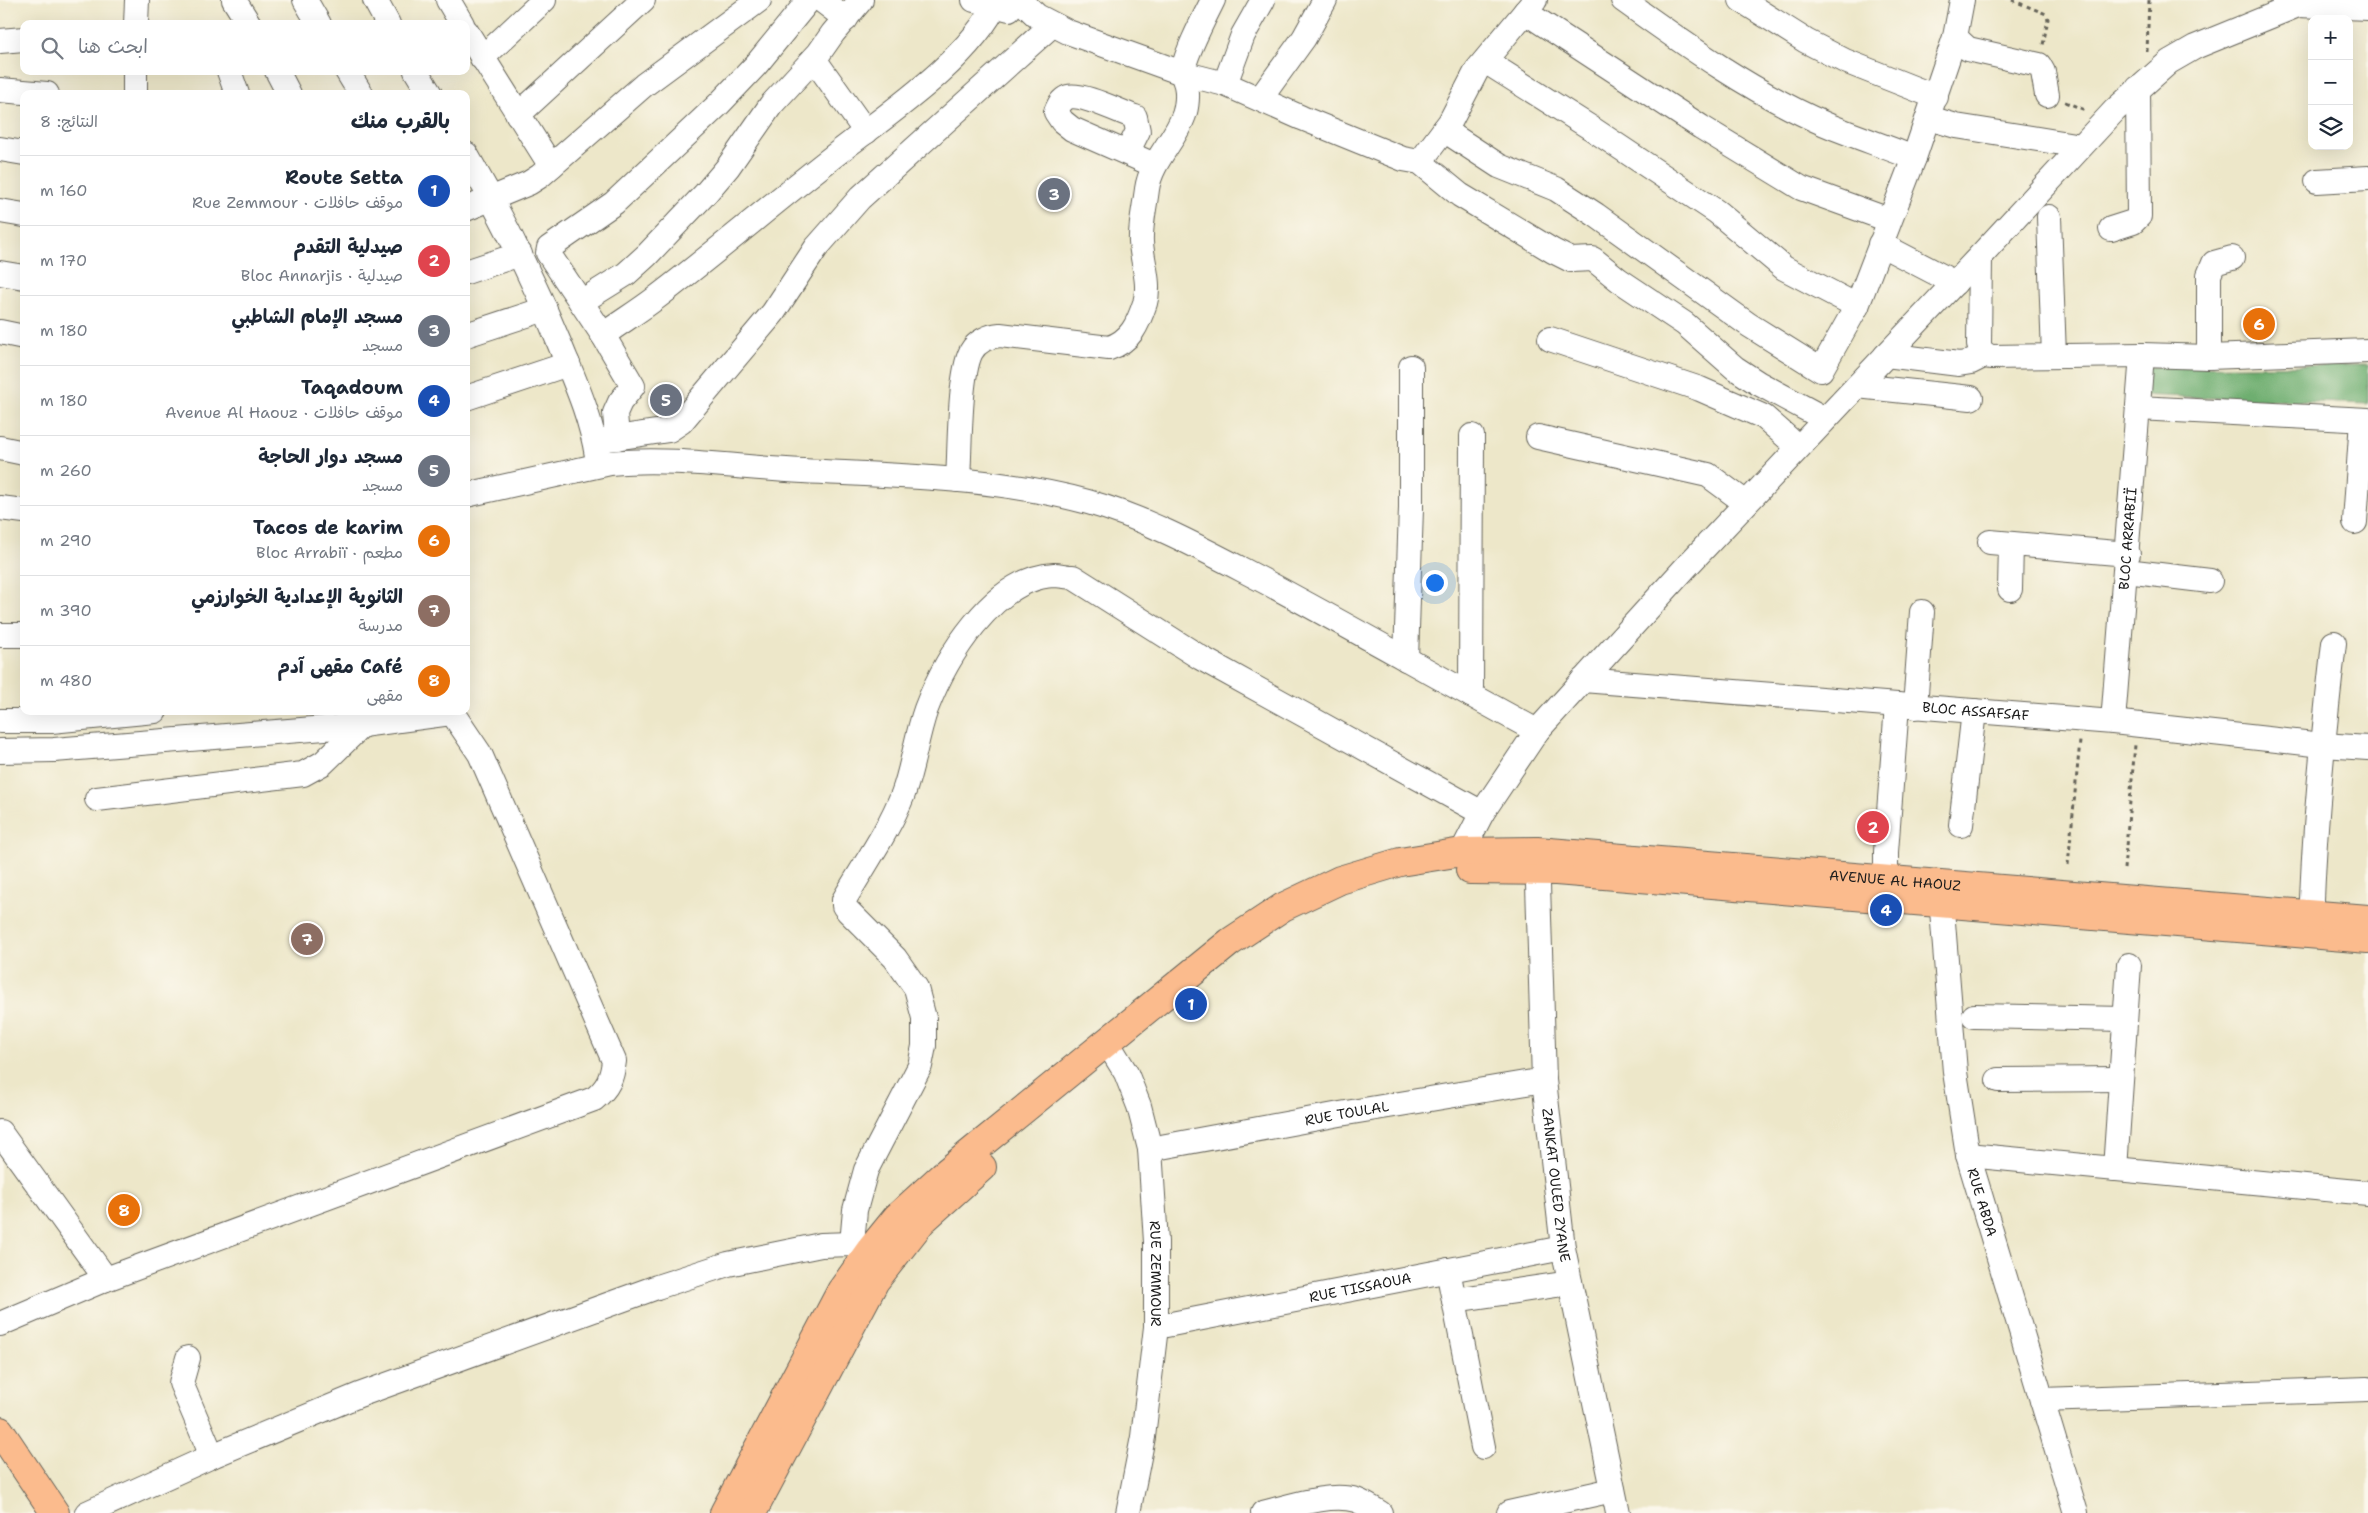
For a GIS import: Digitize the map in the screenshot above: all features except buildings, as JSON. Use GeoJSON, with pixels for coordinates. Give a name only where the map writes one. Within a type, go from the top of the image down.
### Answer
{"type":"FeatureCollection","features":[{"type":"Feature","properties":{"kind":"main road","name":"AVENUE AL HAOUZ"},"geometry":{"type":"LineString","coordinates":[[1426,865],[1462,852],[1537,861],[2312,924],[2368,919]]}},
{"type":"Feature","properties":{"kind":"main road","name":"AVENUE AL HAOUZ"},"geometry":{"type":"LineString","coordinates":[[1426,865],[1489,869],[1537,861]]}},
{"type":"Feature","properties":{"kind":"main road"},"geometry":{"type":"LineString","coordinates":[[724,1513],[841,1291],[897,1218],[919,1195],[1112,1050],[1230,942],[1283,907],[1340,880],[1370,870],[1426,865]]}},
{"type":"Feature","properties":{"kind":"main road","name":"AVENUE AL HAOUZ"},"geometry":{"type":"LineString","coordinates":[[2312,924],[2368,939]]}},
{"type":"Feature","properties":{"kind":"main road"},"geometry":{"type":"LineString","coordinates":[[752,1513],[863,1302],[871,1251]]}},
{"type":"Feature","properties":{"kind":"main road"},"geometry":{"type":"LineString","coordinates":[[0,1431],[55,1513]]}},
{"type":"Feature","properties":{"kind":"street"},"geometry":{"type":"LineString","coordinates":[[136,20],[137,0]]}},
{"type":"Feature","properties":{"kind":"street"},"geometry":{"type":"LineString","coordinates":[[234,0],[246,20]]}},
{"type":"Feature","properties":{"kind":"street"},"geometry":{"type":"LineString","coordinates":[[305,0],[317,20]]}},
{"type":"Feature","properties":{"kind":"street"},"geometry":{"type":"LineString","coordinates":[[375,0],[386,20]]}},
{"type":"Feature","properties":{"kind":"street"},"geometry":{"type":"LineString","coordinates":[[482,58],[544,0]]}},
{"type":"Feature","properties":{"kind":"street"},"geometry":{"type":"LineString","coordinates":[[518,115],[643,0]]}},
{"type":"Feature","properties":{"kind":"street"},"geometry":{"type":"LineString","coordinates":[[470,208],[493,200],[529,183],[644,86],[759,0]]}},
{"type":"Feature","properties":{"kind":"street"},"geometry":{"type":"LineString","coordinates":[[599,465],[615,413],[620,402],[633,386],[603,335],[548,253],[549,248],[614,203],[719,104],[756,65],[809,0]]}},
{"type":"Feature","properties":{"kind":"street"},"geometry":{"type":"LineString","coordinates":[[821,0],[846,19]]}},
{"type":"Feature","properties":{"kind":"street"},"geometry":{"type":"LineString","coordinates":[[581,302],[626,274],[647,255],[728,167],[772,105],[814,59],[861,0]]}},
{"type":"Feature","properties":{"kind":"street"},"geometry":{"type":"LineString","coordinates":[[1020,0],[1045,21]]}},
{"type":"Feature","properties":{"kind":"street"},"geometry":{"type":"LineString","coordinates":[[958,480],[966,370],[971,352],[981,342],[990,336],[1000,335],[1109,348],[1119,345],[1130,336],[1137,323],[1146,300],[1146,269],[1140,241],[1147,186],[1154,165],[1166,149],[1185,113],[1187,86],[1182,73],[1195,36],[1213,0]]}},
{"type":"Feature","properties":{"kind":"street"},"geometry":{"type":"LineString","coordinates":[[1226,84],[1243,35],[1263,0]]}},
{"type":"Feature","properties":{"kind":"street"},"geometry":{"type":"LineString","coordinates":[[1260,99],[1304,38],[1325,0]]}},
{"type":"Feature","properties":{"kind":"street"},"geometry":{"type":"LineString","coordinates":[[1623,0],[1672,35],[1745,82],[1824,123],[1914,158]]}},
{"type":"Feature","properties":{"kind":"street"},"geometry":{"type":"LineString","coordinates":[[1741,0],[1806,41],[1932,108],[1956,126],[2081,146]]}},
{"type":"Feature","properties":{"kind":"street"},"geometry":{"type":"LineString","coordinates":[[1444,130],[1500,166],[1556,189],[1596,215],[1749,325],[1821,370],[1857,306],[1914,158],[1955,38],[1962,0]]}},
{"type":"Feature","properties":{"kind":"street"},"geometry":{"type":"LineString","coordinates":[[2275,0],[2298,5],[2368,8]]}},
{"type":"Feature","properties":{"kind":"street"},"geometry":{"type":"LineString","coordinates":[[603,335],[655,299],[866,132],[907,102],[965,46],[989,2],[1045,21],[1182,73],[1226,84],[1302,118],[1404,159],[1420,162],[1460,195],[1553,251],[1570,260],[1593,259],[1620,280],[1686,324],[1735,368],[1758,383],[1825,419]]}},
{"type":"Feature","properties":{"kind":"street"},"geometry":{"type":"LineString","coordinates":[[1462,852],[1482,813],[1537,731],[1746,503],[1955,283],[2106,119],[2138,88],[2169,62],[2195,47],[2298,5]]}},
{"type":"Feature","properties":{"kind":"street"},"geometry":{"type":"LineString","coordinates":[[1420,162],[1458,110],[1477,70],[1530,6],[1701,127],[1801,188],[1889,220]]}},
{"type":"Feature","properties":{"kind":"street"},"geometry":{"type":"LineString","coordinates":[[606,439],[669,430],[681,422],[773,313],[816,248],[840,219],[1045,21]]}},
{"type":"Feature","properties":{"kind":"street"},"geometry":{"type":"LineString","coordinates":[[470,38],[551,166]]}},
{"type":"Feature","properties":{"kind":"street"},"geometry":{"type":"LineString","coordinates":[[1955,38],[1968,49],[2039,65],[2043,72],[2047,95]]}},
{"type":"Feature","properties":{"kind":"street"},"geometry":{"type":"LineString","coordinates":[[0,41],[20,39]]}},
{"type":"Feature","properties":{"kind":"street"},"geometry":{"type":"LineString","coordinates":[[814,59],[866,132]]}},
{"type":"Feature","properties":{"kind":"street"},"geometry":{"type":"LineString","coordinates":[[1485,61],[1591,128],[1717,212],[1784,268],[1857,306]]}},
{"type":"Feature","properties":{"kind":"street"},"geometry":{"type":"LineString","coordinates":[[135,75],[135,90]]}},
{"type":"Feature","properties":{"kind":"street"},"geometry":{"type":"LineString","coordinates":[[230,75],[236,90]]}},
{"type":"Feature","properties":{"kind":"street"},"geometry":{"type":"LineString","coordinates":[[279,75],[287,90]]}},
{"type":"Feature","properties":{"kind":"street"},"geometry":{"type":"LineString","coordinates":[[349,75],[359,90]]}},
{"type":"Feature","properties":{"kind":"street"},"geometry":{"type":"LineString","coordinates":[[418,75],[428,90]]}},
{"type":"Feature","properties":{"kind":"street"},"geometry":{"type":"LineString","coordinates":[[2110,229],[2133,222],[2139,216],[2138,88]]}},
{"type":"Feature","properties":{"kind":"street"},"geometry":{"type":"LineString","coordinates":[[0,90],[20,92]]}},
{"type":"Feature","properties":{"kind":"street"},"geometry":{"type":"LineString","coordinates":[[0,149],[20,152]]}},
{"type":"Feature","properties":{"kind":"street"},"geometry":{"type":"LineString","coordinates":[[1127,153],[1154,165]]}},
{"type":"Feature","properties":{"kind":"street"},"geometry":{"type":"LineString","coordinates":[[470,161],[493,200],[520,254],[582,395],[606,439]]}},
{"type":"Feature","properties":{"kind":"street"},"geometry":{"type":"LineString","coordinates":[[2317,181],[2368,178]]}},
{"type":"Feature","properties":{"kind":"street"},"geometry":{"type":"LineString","coordinates":[[0,211],[20,214]]}},
{"type":"Feature","properties":{"kind":"street"},"geometry":{"type":"LineString","coordinates":[[2050,217],[2054,356]]}},
{"type":"Feature","properties":{"kind":"street"},"geometry":{"type":"LineString","coordinates":[[1880,244],[1955,283]]}},
{"type":"Feature","properties":{"kind":"street"},"geometry":{"type":"LineString","coordinates":[[470,271],[520,254]]}},
{"type":"Feature","properties":{"kind":"street"},"geometry":{"type":"LineString","coordinates":[[1980,256],[1979,345],[1985,354],[1990,357],[2142,355],[2209,357],[2368,351]]}},
{"type":"Feature","properties":{"kind":"street"},"geometry":{"type":"LineString","coordinates":[[2209,357],[2209,274],[2214,263],[2232,258]]}},
{"type":"Feature","properties":{"kind":"street"},"geometry":{"type":"LineString","coordinates":[[0,273],[20,276]]}},
{"type":"Feature","properties":{"kind":"street"},"geometry":{"type":"LineString","coordinates":[[470,335],[545,309]]}},
{"type":"Feature","properties":{"kind":"street"},"geometry":{"type":"LineString","coordinates":[[0,332],[20,336]]}},
{"type":"Feature","properties":{"kind":"street"},"geometry":{"type":"LineString","coordinates":[[1550,339],[1700,389],[1764,417],[1798,448]]}},
{"type":"Feature","properties":{"kind":"street"},"geometry":{"type":"LineString","coordinates":[[1886,355],[1959,364],[1971,362],[1985,354]]}},
{"type":"Feature","properties":{"kind":"street","name":"BLOC ARRABIÏ"},"geometry":{"type":"LineString","coordinates":[[2113,722],[2142,355]]}},
{"type":"Feature","properties":{"kind":"street"},"geometry":{"type":"LineString","coordinates":[[470,397],[568,364]]}},
{"type":"Feature","properties":{"kind":"street"},"geometry":{"type":"LineString","coordinates":[[1406,659],[1411,518],[1411,367]]}},
{"type":"Feature","properties":{"kind":"street"},"geometry":{"type":"LineString","coordinates":[[1857,386],[1971,398]]}},
{"type":"Feature","properties":{"kind":"street"},"geometry":{"type":"LineString","coordinates":[[2138,408],[2365,420],[2355,522]]}},
{"type":"Feature","properties":{"kind":"street"},"geometry":{"type":"LineString","coordinates":[[1471,695],[1472,436]]}},
{"type":"Feature","properties":{"kind":"street"},"geometry":{"type":"LineString","coordinates":[[1538,436],[1708,475],[1746,503]]}},
{"type":"Feature","properties":{"kind":"street"},"geometry":{"type":"LineString","coordinates":[[0,448],[20,452]]}},
{"type":"Feature","properties":{"kind":"street"},"geometry":{"type":"LineString","coordinates":[[470,494],[599,465],[635,461],[685,462],[783,470],[958,480],[1088,502],[1137,520],[1248,573],[1537,731]]}},
{"type":"Feature","properties":{"kind":"street"},"geometry":{"type":"LineString","coordinates":[[0,508],[20,511]]}},
{"type":"Feature","properties":{"kind":"street"},"geometry":{"type":"LineString","coordinates":[[2010,589],[2001,543],[2127,563],[2210,582]]}},
{"type":"Feature","properties":{"kind":"street"},"geometry":{"type":"LineString","coordinates":[[88,1513],[212,1456],[368,1392],[719,1267],[821,1245],[871,1251],[855,1210],[866,1170],[920,1066],[924,1046],[924,1018],[916,988],[911,980],[895,958],[848,911],[844,906],[844,900],[880,842],[903,793],[926,711],[936,687],[969,630],[983,613],[1006,593],[1032,581],[1054,575],[1073,578],[1200,658],[1482,813]]}},
{"type":"Feature","properties":{"kind":"street"},"geometry":{"type":"LineString","coordinates":[[1886,889],[1906,706],[1922,612]]}},
{"type":"Feature","properties":{"kind":"street"},"geometry":{"type":"LineString","coordinates":[[0,635],[20,635]]}},
{"type":"Feature","properties":{"kind":"street"},"geometry":{"type":"LineString","coordinates":[[2312,924],[2312,880],[2334,642]]}},
{"type":"Feature","properties":{"kind":"street","name":"BLOC ASSAFSAF"},"geometry":{"type":"LineString","coordinates":[[1583,680],[2082,719],[2323,745],[2368,748]]}},
{"type":"Feature","properties":{"kind":"street"},"geometry":{"type":"LineString","coordinates":[[1961,825],[1974,711]]}},
{"type":"Feature","properties":{"kind":"street"},"geometry":{"type":"LineString","coordinates":[[0,721],[51,721],[113,715]]}},
{"type":"Feature","properties":{"kind":"street"},"geometry":{"type":"LineString","coordinates":[[0,751],[54,750],[362,724],[429,715]]}},
{"type":"Feature","properties":{"kind":"street"},"geometry":{"type":"LineString","coordinates":[[0,1324],[106,1278],[594,1099],[609,1083],[614,1061],[480,754],[453,715]]}},
{"type":"Feature","properties":{"kind":"street"},"geometry":{"type":"LineString","coordinates":[[97,799],[303,774],[323,763],[362,724]]}},
{"type":"Feature","properties":{"kind":"street","name":"ZANKAT OULED ZYANE"},"geometry":{"type":"LineString","coordinates":[[1537,861],[1544,1080],[1563,1248],[1618,1513]]}},
{"type":"Feature","properties":{"kind":"street","name":"RUE ABDA"},"geometry":{"type":"LineString","coordinates":[[1941,894],[1954,1072],[1968,1155],[2076,1513]]}},
{"type":"Feature","properties":{"kind":"street"},"geometry":{"type":"LineString","coordinates":[[2115,1169],[2130,965]]}},
{"type":"Feature","properties":{"kind":"street"},"geometry":{"type":"LineString","coordinates":[[1974,1016],[2126,1019]]}},
{"type":"Feature","properties":{"kind":"street","name":"RUE ZEMMOUR"},"geometry":{"type":"LineString","coordinates":[[1112,1050],[1139,1106],[1150,1149],[1156,1242],[1156,1327],[1142,1437],[1128,1513]]}},
{"type":"Feature","properties":{"kind":"street"},"geometry":{"type":"LineString","coordinates":[[1998,1080],[2122,1079]]}},
{"type":"Feature","properties":{"kind":"street","name":"RUE TOULAL"},"geometry":{"type":"LineString","coordinates":[[1150,1149],[1340,1114],[1544,1080]]}},
{"type":"Feature","properties":{"kind":"street"},"geometry":{"type":"LineString","coordinates":[[0,1132],[106,1278]]}},
{"type":"Feature","properties":{"kind":"street"},"geometry":{"type":"LineString","coordinates":[[1968,1155],[2368,1193]]}},
{"type":"Feature","properties":{"kind":"street","name":"RUE TISSAOUA"},"geometry":{"type":"LineString","coordinates":[[1156,1327],[1563,1248]]}},
{"type":"Feature","properties":{"kind":"street"},"geometry":{"type":"LineString","coordinates":[[1448,1270],[1483,1448]]}},
{"type":"Feature","properties":{"kind":"street"},"geometry":{"type":"LineString","coordinates":[[1454,1300],[1570,1283]]}},
{"type":"Feature","properties":{"kind":"street"},"geometry":{"type":"LineString","coordinates":[[188,1358],[181,1383],[212,1456]]}},
{"type":"Feature","properties":{"kind":"street"},"geometry":{"type":"LineString","coordinates":[[2042,1400],[2368,1389]]}},
{"type":"Feature","properties":{"kind":"street"},"geometry":{"type":"LineString","coordinates":[[1510,1513],[1613,1490]]}},
{"type":"Feature","properties":{"kind":"street"},"geometry":{"type":"LineString","coordinates":[[1263,1513],[1330,1498],[1346,1498],[1366,1504],[1380,1513]]}},
{"type":"Feature","properties":{"kind":"path"},"geometry":{"type":"LineString","coordinates":[[2012,0],[2046,14],[2048,19],[2039,65]]}},
{"type":"Feature","properties":{"kind":"path"},"geometry":{"type":"LineString","coordinates":[[2149,0],[2146,49],[2156,73]]}},
{"type":"Feature","properties":{"kind":"path"},"geometry":{"type":"LineString","coordinates":[[2047,95],[2106,119]]}},
{"type":"Feature","properties":{"kind":"path"},"geometry":{"type":"LineString","coordinates":[[2068,865],[2082,719]]}},
{"type":"Feature","properties":{"kind":"path"},"geometry":{"type":"LineString","coordinates":[[2124,869],[2137,726]]}},
{"type":"Feature","properties":{"kind":"green space"},"geometry":{"type":"Polygon","coordinates":[[[2368,365],[2368,404],[2137,395],[2140,367],[2368,365]]]}},
{"type":"Feature","properties":{"kind":"place","name":"مسجد الإمام الشاطبي"},"geometry":{"type":"Point","coordinates":[1054,194]}},
{"type":"Feature","properties":{"kind":"place","name":"Tacos de karim"},"geometry":{"type":"Point","coordinates":[2259,324]}},
{"type":"Feature","properties":{"kind":"place","name":"مسجد دوار الحاجة"},"geometry":{"type":"Point","coordinates":[666,400]}},
{"type":"Feature","properties":{"kind":"place","name":"صيدلية التقدم"},"geometry":{"type":"Point","coordinates":[1873,827]}},
{"type":"Feature","properties":{"kind":"place","name":"Taqadoum"},"geometry":{"type":"Point","coordinates":[1886,910]}},
{"type":"Feature","properties":{"kind":"place","name":"الثانوية الإعدادية الخوارزمي"},"geometry":{"type":"Point","coordinates":[307,939]}},
{"type":"Feature","properties":{"kind":"place","name":"Route Setta"},"geometry":{"type":"Point","coordinates":[1191,1004]}},
{"type":"Feature","properties":{"kind":"place","name":"Café مقهى آدم"},"geometry":{"type":"Point","coordinates":[124,1210]}}]}
